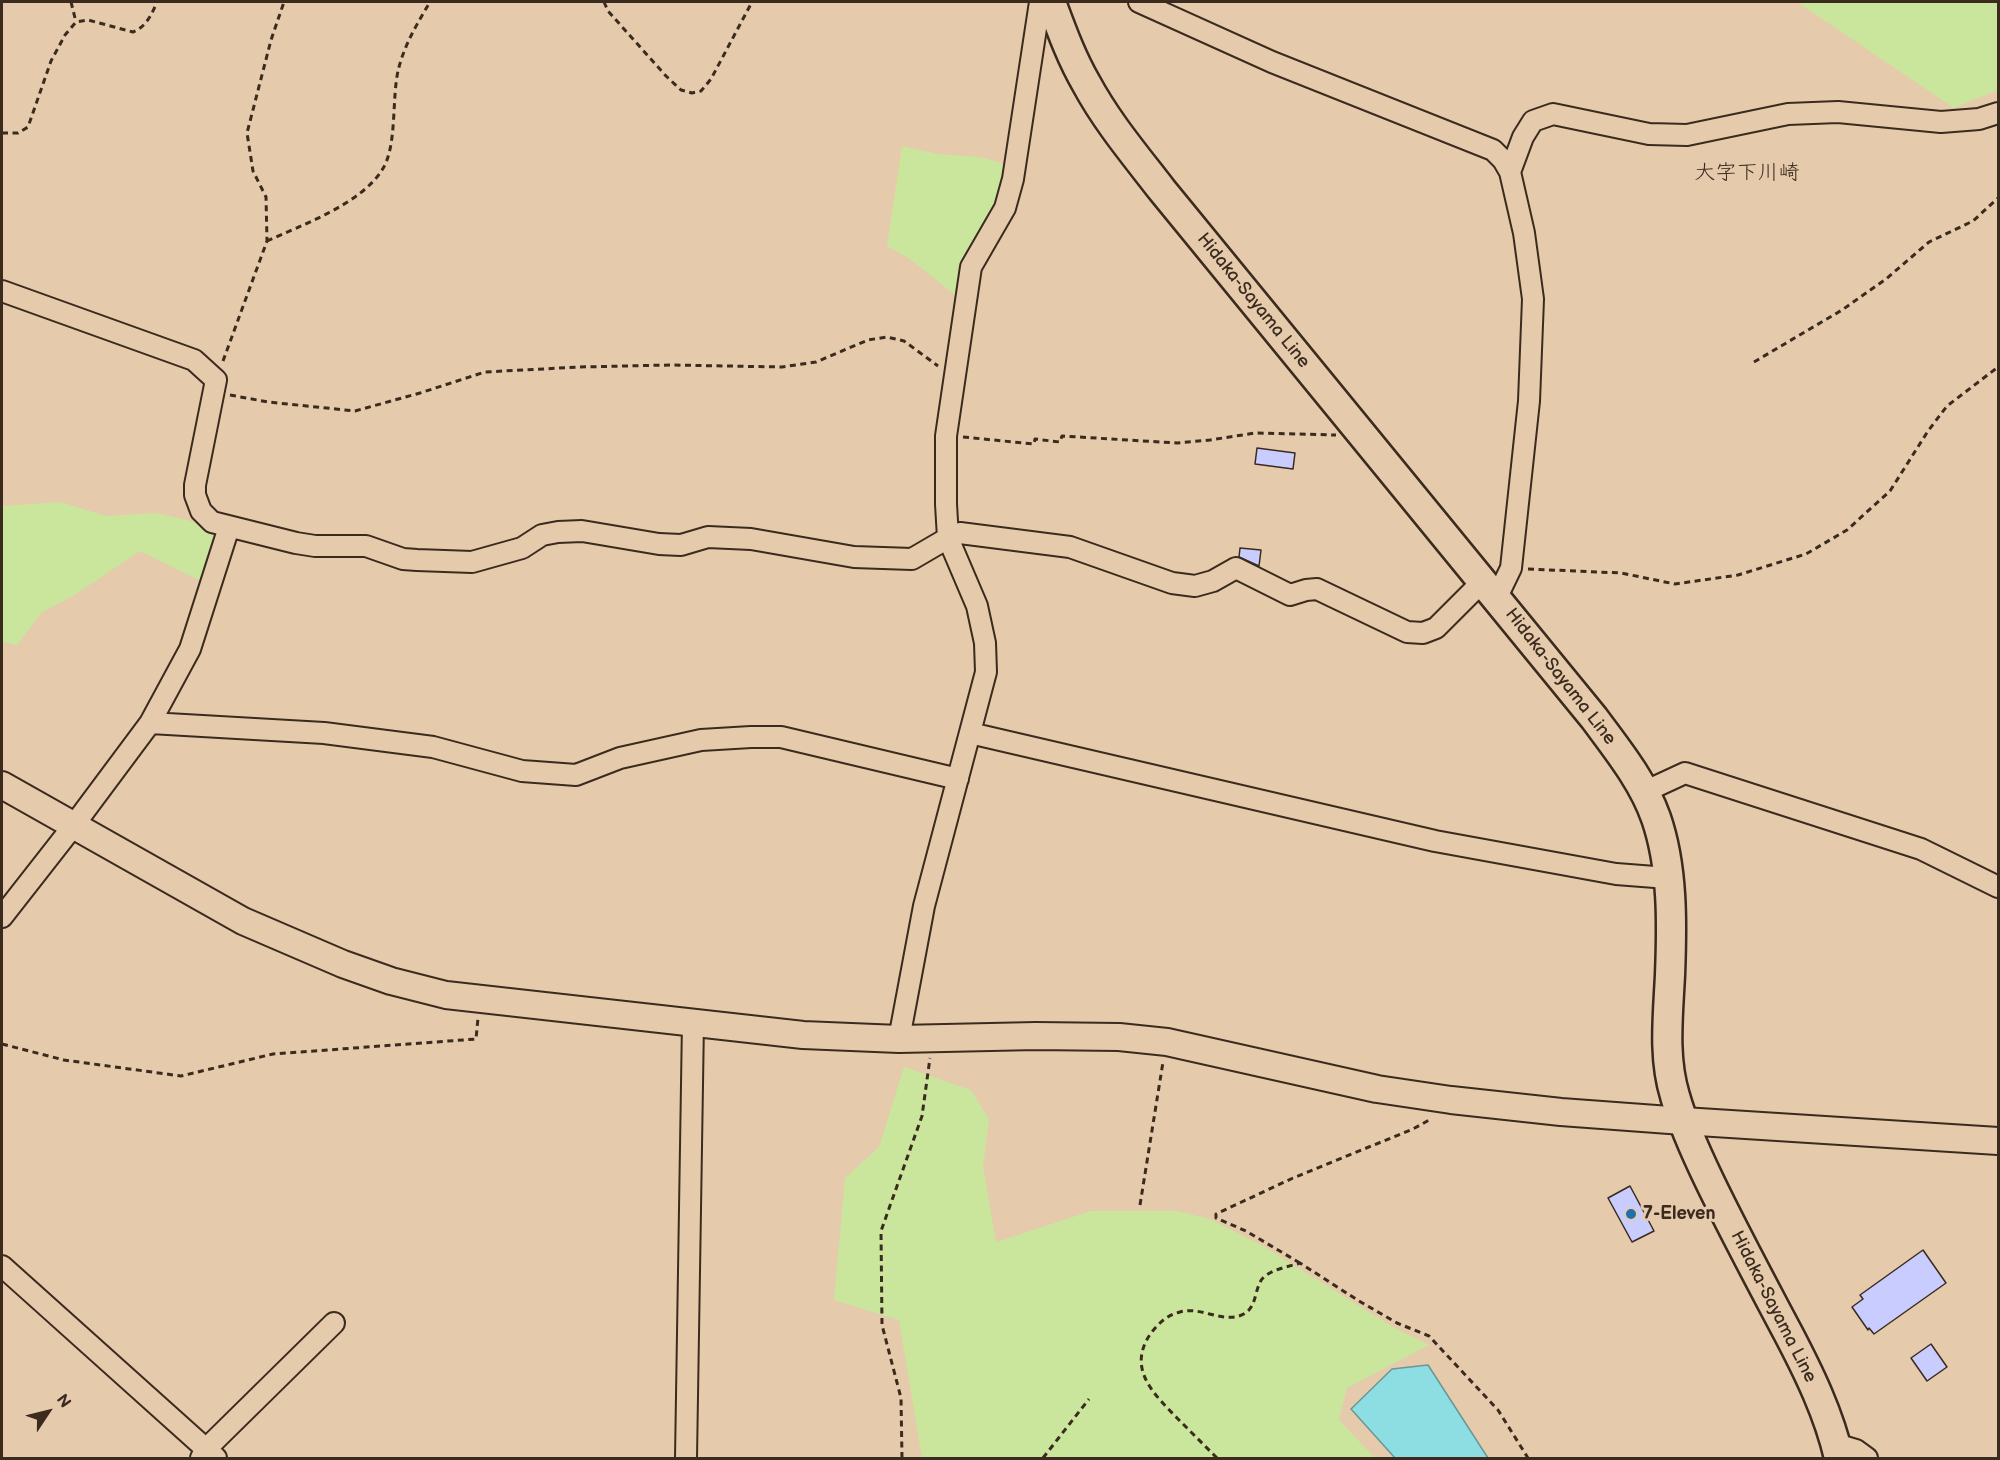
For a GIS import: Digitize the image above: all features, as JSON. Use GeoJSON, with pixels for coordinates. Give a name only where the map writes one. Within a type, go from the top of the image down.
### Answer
{"type":"FeatureCollection","features":[{"type":"Feature","properties":{"kind":"main road","name":"Hidaka-Sayama Line"},"geometry":{"type":"LineString","coordinates":[[1051,2],[1065,40],[1086,84],[1114,127],[1162,190],[1594,718],[1621,754],[1644,792],[1656,817],[1664,846],[1668,878],[1671,939],[1668,1068],[1675,1096],[1683,1121],[1719,1201],[1808,1372],[1837,1451]]}},
{"type":"Feature","properties":{"kind":"street"},"geometry":{"type":"LineString","coordinates":[[899,1039],[924,906],[986,672],[985,643],[977,606],[948,538],[946,436],[971,267],[1005,208],[1013,179],[1040,2]]}},
{"type":"Feature","properties":{"kind":"street"},"geometry":{"type":"LineString","coordinates":[[2,291],[194,360],[215,386],[195,485],[195,495],[201,511],[212,522],[229,527],[315,546],[366,546],[403,559],[472,562],[522,548],[542,536],[558,532],[582,531],[659,544],[681,545],[708,537],[751,539],[854,557],[912,559],[960,533],[1070,547],[1172,583],[1195,586],[1213,581],[1236,568],[1290,596],[1317,589],[1407,632],[1423,633],[1436,628],[1490,589],[1511,568],[1529,401],[1533,299],[1524,233],[1509,172],[1503,160],[1493,150],[1272,62],[1139,2]]}},
{"type":"Feature","properties":{"kind":"street"},"geometry":{"type":"LineString","coordinates":[[1509,172],[1522,137],[1533,121],[1553,114],[1649,134],[1687,135],[1788,114],[1838,112],[1941,122],[1979,119],[1998,113]]}},
{"type":"Feature","properties":{"kind":"street"},"geometry":{"type":"LineString","coordinates":[[2,917],[150,723],[190,649],[229,527]]}},
{"type":"Feature","properties":{"kind":"street"},"geometry":{"type":"LineString","coordinates":[[150,723],[324,733],[433,747],[522,771],[568,775],[576,775],[620,758],[700,740],[781,737],[958,779]]}},
{"type":"Feature","properties":{"kind":"street"},"geometry":{"type":"LineString","coordinates":[[970,734],[1435,842],[1616,874],[1668,878]]}},
{"type":"Feature","properties":{"kind":"street"},"geometry":{"type":"LineString","coordinates":[[1644,792],[1685,773],[1922,849],[1998,886]]}},
{"type":"Feature","properties":{"kind":"street"},"geometry":{"type":"LineString","coordinates":[[2,784],[243,921],[293,944],[391,981],[446,995],[803,1035],[899,1039],[1119,1037],[1167,1042],[1377,1089],[1451,1100],[1561,1112],[1998,1142]]}},
{"type":"Feature","properties":{"kind":"street"},"geometry":{"type":"LineString","coordinates":[[686,1458],[693,1022]]}},
{"type":"Feature","properties":{"kind":"street"},"geometry":{"type":"LineString","coordinates":[[2,1266],[207,1456],[334,1323]]}},
{"type":"Feature","properties":{"kind":"street"},"geometry":{"type":"LineString","coordinates":[[1837,1451],[1856,1450],[1867,1458]]}},
{"type":"Feature","properties":{"kind":"path"},"geometry":{"type":"LineString","coordinates":[[71,2],[76,22]]}},
{"type":"Feature","properties":{"kind":"path"},"geometry":{"type":"LineString","coordinates":[[2,133],[18,133],[28,127],[51,61],[65,34],[76,22],[88,20],[133,32],[140,29],[151,16],[157,2]]}},
{"type":"Feature","properties":{"kind":"path"},"geometry":{"type":"LineString","coordinates":[[284,2],[271,40],[247,133],[253,171],[266,197],[267,241],[215,386],[268,402],[355,411],[485,372],[670,365],[782,367],[816,362],[868,340],[887,337],[904,341],[953,378]]}},
{"type":"Feature","properties":{"kind":"path"},"geometry":{"type":"LineString","coordinates":[[267,241],[340,207],[364,190],[383,170],[390,152],[399,68],[414,30],[430,2]]}},
{"type":"Feature","properties":{"kind":"path"},"geometry":{"type":"LineString","coordinates":[[604,2],[608,11],[666,76],[681,90],[692,93],[701,91],[711,79],[752,2]]}},
{"type":"Feature","properties":{"kind":"path"},"geometry":{"type":"LineString","coordinates":[[1754,362],[1842,310],[1886,279],[1929,242],[1973,220],[1998,198]]}},
{"type":"Feature","properties":{"kind":"path"},"geometry":{"type":"LineString","coordinates":[[1511,568],[1621,573],[1675,584],[1738,575],[1806,554],[1847,530],[1890,491],[1928,431],[1947,406],[1998,367]]}},
{"type":"Feature","properties":{"kind":"path"},"geometry":{"type":"LineString","coordinates":[[946,436],[1034,444],[1035,439],[1060,442],[1062,436],[1177,443],[1255,433],[1334,436],[1354,425]]}},
{"type":"Feature","properties":{"kind":"path"},"geometry":{"type":"LineString","coordinates":[[2,1044],[64,1060],[181,1076],[273,1054],[476,1040],[480,999]]}},
{"type":"Feature","properties":{"kind":"path"},"geometry":{"type":"LineString","coordinates":[[902,1458],[901,1398],[882,1325],[881,1231],[922,1116],[933,1039]]}},
{"type":"Feature","properties":{"kind":"path"},"geometry":{"type":"LineString","coordinates":[[1140,1205],[1167,1042]]}},
{"type":"Feature","properties":{"kind":"path"},"geometry":{"type":"LineString","coordinates":[[1451,1100],[1435,1116],[1413,1129],[1293,1178],[1216,1214],[1216,1218],[1246,1231],[1397,1323],[1429,1336],[1498,1410],[1528,1458]]}},
{"type":"Feature","properties":{"kind":"path"},"geometry":{"type":"LineString","coordinates":[[1217,1458],[1153,1393],[1144,1377],[1141,1363],[1143,1348],[1158,1324],[1182,1311],[1194,1310],[1227,1317],[1239,1316],[1252,1308],[1261,1280],[1270,1272],[1300,1263]]}},
{"type":"Feature","properties":{"kind":"path"},"geometry":{"type":"LineString","coordinates":[[1043,1458],[1089,1399]]}},
{"type":"Feature","properties":{"kind":"green space"},"geometry":{"type":"Polygon","coordinates":[[[1797,2],[1998,2],[1998,90],[1954,108],[1797,2]]]}},
{"type":"Feature","properties":{"kind":"green space"},"geometry":{"type":"Polygon","coordinates":[[[902,146],[939,154],[983,158],[1008,167],[995,208],[961,265],[955,295],[910,259],[887,246],[902,146]]]}},
{"type":"Feature","properties":{"kind":"green space"},"geometry":{"type":"Polygon","coordinates":[[[60,502],[106,516],[155,513],[187,520],[220,532],[207,557],[203,582],[140,551],[73,596],[42,612],[17,645],[2,642],[2,506],[60,502]]]}},
{"type":"Feature","properties":{"kind":"green space"},"geometry":{"type":"Polygon","coordinates":[[[904,1067],[971,1090],[989,1119],[983,1166],[996,1242],[1091,1211],[1177,1211],[1210,1219],[1263,1246],[1393,1327],[1429,1345],[1347,1388],[1339,1420],[1375,1458],[922,1458],[899,1320],[834,1300],[845,1178],[879,1147],[904,1067]]]}},
{"type":"Feature","properties":{"kind":"water"},"geometry":{"type":"Polygon","coordinates":[[[1428,1365],[1488,1458],[1395,1458],[1351,1409],[1392,1369],[1428,1365]]]}},
{"type":"Feature","properties":{"kind":"building"},"geometry":{"type":"Polygon","coordinates":[[[1257,448],[1295,453],[1293,469],[1255,464],[1257,448]]]}},
{"type":"Feature","properties":{"kind":"building"},"geometry":{"type":"Polygon","coordinates":[[[1240,548],[1261,550],[1259,566],[1239,557],[1240,548]]]}},
{"type":"Feature","properties":{"kind":"building","name":"7-Eleven"},"geometry":{"type":"Polygon","coordinates":[[[1630,1186],[1654,1231],[1632,1242],[1608,1198],[1630,1186]]]}},
{"type":"Feature","properties":{"kind":"building"},"geometry":{"type":"Polygon","coordinates":[[[1923,1250],[1946,1283],[1874,1334],[1869,1328],[1868,1330],[1852,1307],[1863,1299],[1860,1295],[1923,1250]]]}},
{"type":"Feature","properties":{"kind":"building"},"geometry":{"type":"Polygon","coordinates":[[[1931,1344],[1947,1367],[1927,1381],[1911,1358],[1931,1344]]]}},
{"type":"Feature","properties":{"kind":"place","name":"7-Eleven"},"geometry":{"type":"Point","coordinates":[1631,1214]}},
{"type":"Feature","properties":{"kind":"district","name":"大字下川崎"},"geometry":{"type":"Point","coordinates":[1747,174]}}]}
